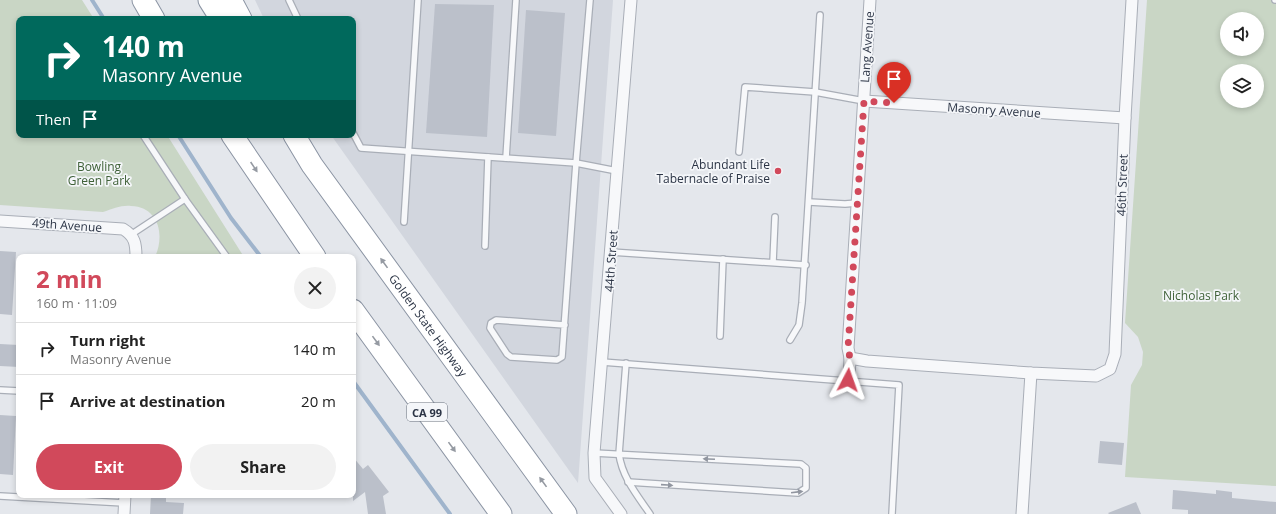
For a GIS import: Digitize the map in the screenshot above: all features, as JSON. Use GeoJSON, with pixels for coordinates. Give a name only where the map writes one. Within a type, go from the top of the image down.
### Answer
{"type":"FeatureCollection","features":[{"type":"Feature","properties":{"kind":"highway"},"geometry":{"type":"LineString","coordinates":[[143,0],[152,16]]}},
{"type":"Feature","properties":{"kind":"highway"},"geometry":{"type":"LineString","coordinates":[[209,0],[219,16]]}},
{"type":"Feature","properties":{"kind":"highway"},"geometry":{"type":"LineString","coordinates":[[231,0],[239,16]]}},
{"type":"Feature","properties":{"kind":"highway"},"geometry":{"type":"LineString","coordinates":[[234,138],[312,254]]}},
{"type":"Feature","properties":{"kind":"highway","name":"Golden State Highway"},"geometry":{"type":"LineString","coordinates":[[296,138],[312,165],[566,514]]}},
{"type":"Feature","properties":{"kind":"highway"},"geometry":{"type":"LineString","coordinates":[[299,138],[312,165]]}},
{"type":"Feature","properties":{"kind":"highway","name":"CA 99"},"geometry":{"type":"LineString","coordinates":[[356,314],[501,514]]}},
{"type":"Feature","properties":{"kind":"street","name":"44th Street"},"geometry":{"type":"LineString","coordinates":[[622,514],[595,478],[594,453],[631,0]]}},
{"type":"Feature","properties":{"kind":"street","name":"Lang Avenue"},"geometry":{"type":"LineString","coordinates":[[848,380],[850,358],[848,348],[870,0]]}},
{"type":"Feature","properties":{"kind":"street","name":"46th Street"},"geometry":{"type":"LineString","coordinates":[[1031,373],[1096,376],[1110,369],[1115,354],[1125,118],[1132,0]]}},
{"type":"Feature","properties":{"kind":"street","name":"Masonry Avenue"},"geometry":{"type":"LineString","coordinates":[[864,101],[1125,118]]}},
{"type":"Feature","properties":{"kind":"street","name":"49th Avenue"},"geometry":{"type":"LineString","coordinates":[[0,221],[124,229],[132,234]]}},
{"type":"Feature","properties":{"kind":"street"},"geometry":{"type":"LineString","coordinates":[[132,234],[136,245],[136,254]]}},
{"type":"Feature","properties":{"kind":"street"},"geometry":{"type":"LineString","coordinates":[[850,358],[867,361],[1031,373],[1022,514]]}},
{"type":"Feature","properties":{"kind":"lane"},"geometry":{"type":"LineString","coordinates":[[289,0],[297,16]]}},
{"type":"Feature","properties":{"kind":"lane"},"geometry":{"type":"LineString","coordinates":[[404,222],[418,0]]}},
{"type":"Feature","properties":{"kind":"lane"},"geometry":{"type":"LineString","coordinates":[[506,158],[516,0]]}},
{"type":"Feature","properties":{"kind":"lane"},"geometry":{"type":"LineString","coordinates":[[565,324],[496,320],[491,323],[490,328],[508,356],[557,360],[562,357],[563,354],[576,163],[590,0]]}},
{"type":"Feature","properties":{"kind":"lane"},"geometry":{"type":"LineString","coordinates":[[790,340],[799,325],[806,264],[820,15]]}},
{"type":"Feature","properties":{"kind":"lane"},"geometry":{"type":"LineString","coordinates":[[739,152],[745,87],[815,92],[864,101]]}},
{"type":"Feature","properties":{"kind":"lane"},"geometry":{"type":"LineString","coordinates":[[145,138],[185,199],[225,254]]}},
{"type":"Feature","properties":{"kind":"lane"},"geometry":{"type":"LineString","coordinates":[[356,138],[361,148],[576,163],[618,171]]}},
{"type":"Feature","properties":{"kind":"lane"},"geometry":{"type":"LineString","coordinates":[[485,246],[488,157]]}},
{"type":"Feature","properties":{"kind":"lane"},"geometry":{"type":"LineString","coordinates":[[132,234],[185,199]]}},
{"type":"Feature","properties":{"kind":"lane"},"geometry":{"type":"LineString","coordinates":[[809,202],[857,203]]}},
{"type":"Feature","properties":{"kind":"lane"},"geometry":{"type":"LineString","coordinates":[[773,262],[775,217]]}},
{"type":"Feature","properties":{"kind":"lane"},"geometry":{"type":"LineString","coordinates":[[611,252],[806,264]]}},
{"type":"Feature","properties":{"kind":"lane"},"geometry":{"type":"LineString","coordinates":[[720,336],[723,259]]}},
{"type":"Feature","properties":{"kind":"lane"},"geometry":{"type":"LineString","coordinates":[[602,362],[899,385],[892,514]]}},
{"type":"Feature","properties":{"kind":"lane"},"geometry":{"type":"LineString","coordinates":[[626,363],[619,454],[621,466],[628,482],[650,514]]}},
{"type":"Feature","properties":{"kind":"lane"},"geometry":{"type":"LineString","coordinates":[[0,390],[16,391]]}},
{"type":"Feature","properties":{"kind":"lane"},"geometry":{"type":"LineString","coordinates":[[594,453],[801,464],[807,470],[806,488],[798,493],[628,482]]}},
{"type":"Feature","properties":{"kind":"lane"},"geometry":{"type":"LineString","coordinates":[[0,496],[16,497]]}},
{"type":"Feature","properties":{"kind":"lane"},"geometry":{"type":"LineString","coordinates":[[31,498],[124,504]]}},
{"type":"Feature","properties":{"kind":"shaded area"},"geometry":{"type":"Polygon","coordinates":[[[255,0],[613,0],[578,483],[333,138],[356,138],[356,16],[263,16],[255,0]]]}},
{"type":"Feature","properties":{"kind":"green space","name":"Bowling Green Park"},"geometry":{"type":"Polygon","coordinates":[[[0,0],[82,0],[92,16],[16,16],[16,138],[169,138],[242,254],[156,254],[158,249],[159,231],[154,217],[148,211],[131,206],[124,206],[103,212],[0,205],[0,0]]]}},
{"type":"Feature","properties":{"kind":"green space","name":"Nicholas Park"},"geometry":{"type":"Polygon","coordinates":[[[1147,0],[1276,0],[1276,486],[1125,477],[1131,385],[1142,365],[1143,352],[1138,337],[1125,323],[1147,0]]]}},
{"type":"Feature","properties":{"kind":"building"},"geometry":{"type":"Polygon","coordinates":[[[435,4],[494,5],[487,137],[426,133],[435,4]]]}},
{"type":"Feature","properties":{"kind":"building"},"geometry":{"type":"Polygon","coordinates":[[[526,10],[565,13],[556,136],[518,133],[526,10]]]}},
{"type":"Feature","properties":{"kind":"building"},"geometry":{"type":"Polygon","coordinates":[[[0,251],[16,252],[12,315],[0,314],[0,251]]]}},
{"type":"Feature","properties":{"kind":"building"},"geometry":{"type":"Polygon","coordinates":[[[0,344],[16,345],[16,367],[0,366],[0,344]]]}},
{"type":"Feature","properties":{"kind":"building"},"geometry":{"type":"Polygon","coordinates":[[[0,415],[16,416],[13,475],[0,474],[0,415]]]}},
{"type":"Feature","properties":{"kind":"building"},"geometry":{"type":"Polygon","coordinates":[[[1100,441],[1124,443],[1122,465],[1098,463],[1100,441]]]}},
{"type":"Feature","properties":{"kind":"building"},"geometry":{"type":"Polygon","coordinates":[[[356,461],[363,469],[368,465],[389,492],[383,496],[386,514],[368,514],[365,492],[353,501],[353,498],[356,498],[356,461]]]}},
{"type":"Feature","properties":{"kind":"building"},"geometry":{"type":"Polygon","coordinates":[[[1173,490],[1216,494],[1216,490],[1232,492],[1232,498],[1276,502],[1276,514],[1188,514],[1188,510],[1172,509],[1173,490]]]}},
{"type":"Feature","properties":{"kind":"building"},"geometry":{"type":"Polygon","coordinates":[[[151,498],[166,498],[166,502],[184,503],[183,514],[150,514],[151,498]]]}},
{"type":"Feature","properties":{"kind":"building"},"geometry":{"type":"Polygon","coordinates":[[[1136,502],[1141,514],[1108,513],[1136,502]]]}},
{"type":"Feature","properties":{"kind":"waterway"},"geometry":{"type":"LineString","coordinates":[[92,0],[102,16]]}},
{"type":"Feature","properties":{"kind":"waterway"},"geometry":{"type":"LineString","coordinates":[[180,138],[231,218],[259,254]]}},
{"type":"Feature","properties":{"kind":"waterway"},"geometry":{"type":"LineString","coordinates":[[356,385],[450,514]]}},
{"type":"Feature","properties":{"kind":"place","name":"Abundant Life Tabernacle of Praise"},"geometry":{"type":"Point","coordinates":[778,171]}},
{"type":"Feature","properties":{"kind":"route"},"geometry":{"type":"LineString","coordinates":[[848,380],[850,358],[848,348],[864,101],[894,103]]}}]}
